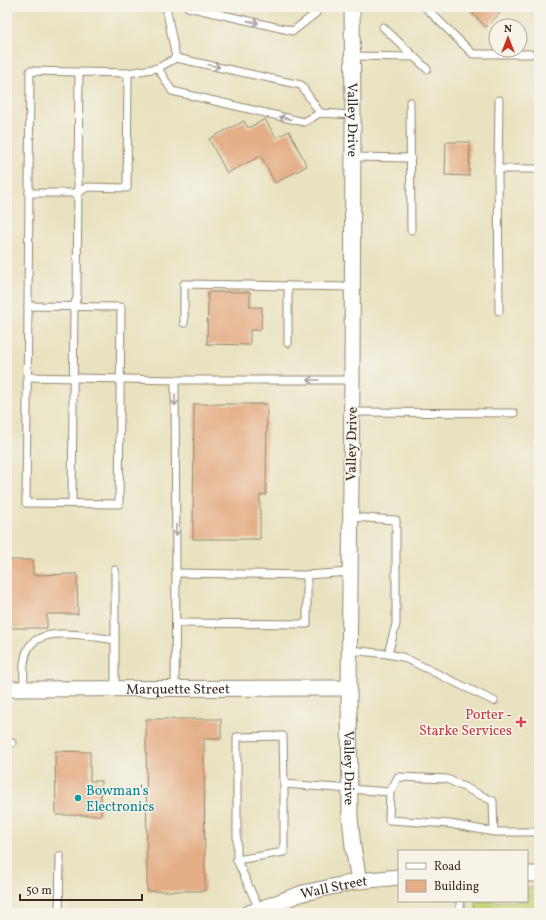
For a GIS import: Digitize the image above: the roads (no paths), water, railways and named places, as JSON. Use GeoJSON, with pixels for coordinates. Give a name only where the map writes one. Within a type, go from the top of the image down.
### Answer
{"type":"FeatureCollection","features":[{"type":"Feature","properties":{"kind":"street","name":"Valley Drive"},"geometry":{"type":"LineString","coordinates":[[352,7],[352,412],[349,688],[351,832],[359,880]]}},
{"type":"Feature","properties":{"kind":"street","name":"Marquette Street"},"geometry":{"type":"LineString","coordinates":[[7,689],[349,688]]}},
{"type":"Feature","properties":{"kind":"street"},"geometry":{"type":"LineString","coordinates":[[528,874],[539,874]]}},
{"type":"Feature","properties":{"kind":"street","name":"Wall Street"},"geometry":{"type":"LineString","coordinates":[[254,911],[303,893],[359,880],[398,877]]}},
{"type":"Feature","properties":{"kind":"lane"},"geometry":{"type":"LineString","coordinates":[[166,7],[176,58]]}},
{"type":"Feature","properties":{"kind":"lane"},"geometry":{"type":"LineString","coordinates":[[188,7],[292,31],[316,13],[316,7]]}},
{"type":"Feature","properties":{"kind":"lane"},"geometry":{"type":"LineString","coordinates":[[426,7],[473,54],[530,54]]}},
{"type":"Feature","properties":{"kind":"lane"},"geometry":{"type":"LineString","coordinates":[[383,27],[427,69]]}},
{"type":"Feature","properties":{"kind":"lane"},"geometry":{"type":"LineString","coordinates":[[352,56],[414,56]]}},
{"type":"Feature","properties":{"kind":"lane"},"geometry":{"type":"LineString","coordinates":[[28,306],[121,307],[118,504],[26,503],[30,71],[128,73],[158,68],[176,58],[301,85],[320,113]]}},
{"type":"Feature","properties":{"kind":"lane"},"geometry":{"type":"LineString","coordinates":[[158,68],[172,91],[304,122],[320,113],[353,114]]}},
{"type":"Feature","properties":{"kind":"lane"},"geometry":{"type":"LineString","coordinates":[[72,504],[74,306],[77,297],[79,72]]}},
{"type":"Feature","properties":{"kind":"lane"},"geometry":{"type":"LineString","coordinates":[[29,193],[78,193],[86,187],[127,188],[128,73]]}},
{"type":"Feature","properties":{"kind":"lane"},"geometry":{"type":"LineString","coordinates":[[499,100],[499,310]]}},
{"type":"Feature","properties":{"kind":"lane"},"geometry":{"type":"LineString","coordinates":[[410,102],[411,230]]}},
{"type":"Feature","properties":{"kind":"lane"},"geometry":{"type":"LineString","coordinates":[[352,157],[411,158]]}},
{"type":"Feature","properties":{"kind":"lane"},"geometry":{"type":"LineString","coordinates":[[498,169],[539,169]]}},
{"type":"Feature","properties":{"kind":"lane"},"geometry":{"type":"LineString","coordinates":[[184,323],[184,284],[352,287]]}},
{"type":"Feature","properties":{"kind":"lane"},"geometry":{"type":"LineString","coordinates":[[288,286],[288,343]]}},
{"type":"Feature","properties":{"kind":"lane"},"geometry":{"type":"LineString","coordinates":[[27,378],[352,380]]}},
{"type":"Feature","properties":{"kind":"lane"},"geometry":{"type":"LineString","coordinates":[[174,689],[176,623],[175,380]]}},
{"type":"Feature","properties":{"kind":"lane"},"geometry":{"type":"LineString","coordinates":[[352,412],[514,413]]}},
{"type":"Feature","properties":{"kind":"lane"},"geometry":{"type":"LineString","coordinates":[[350,517],[396,520],[396,624],[388,654]]}},
{"type":"Feature","properties":{"kind":"lane"},"geometry":{"type":"LineString","coordinates":[[115,570],[115,689]]}},
{"type":"Feature","properties":{"kind":"lane"},"geometry":{"type":"LineString","coordinates":[[176,573],[307,575],[350,572]]}},
{"type":"Feature","properties":{"kind":"lane"},"geometry":{"type":"LineString","coordinates":[[176,623],[307,624],[307,575]]}},
{"type":"Feature","properties":{"kind":"lane"},"geometry":{"type":"LineString","coordinates":[[24,689],[24,667],[28,648],[41,636],[59,633],[115,640]]}},
{"type":"Feature","properties":{"kind":"lane"},"geometry":{"type":"LineString","coordinates":[[349,650],[402,657],[494,701]]}},
{"type":"Feature","properties":{"kind":"lane"},"geometry":{"type":"LineString","coordinates":[[237,860],[284,852],[283,736],[237,737],[237,860],[254,911]]}},
{"type":"Feature","properties":{"kind":"lane"},"geometry":{"type":"LineString","coordinates":[[494,832],[493,801],[447,779],[398,777],[390,792],[389,820],[450,824],[494,832],[539,832]]}},
{"type":"Feature","properties":{"kind":"lane"},"geometry":{"type":"LineString","coordinates":[[284,784],[390,792]]}},
{"type":"Feature","properties":{"kind":"lane"},"geometry":{"type":"LineString","coordinates":[[59,913],[60,856]]}},
{"type":"Feature","properties":{"kind":"lane"},"geometry":{"type":"LineString","coordinates":[[460,902],[460,913]]}},
{"type":"Feature","properties":{"kind":"place","name":"Porter - Starke Services"},"geometry":{"type":"Point","coordinates":[521,722]}},
{"type":"Feature","properties":{"kind":"place","name":"Bowman's Electronics"},"geometry":{"type":"Point","coordinates":[78,798]}}]}
